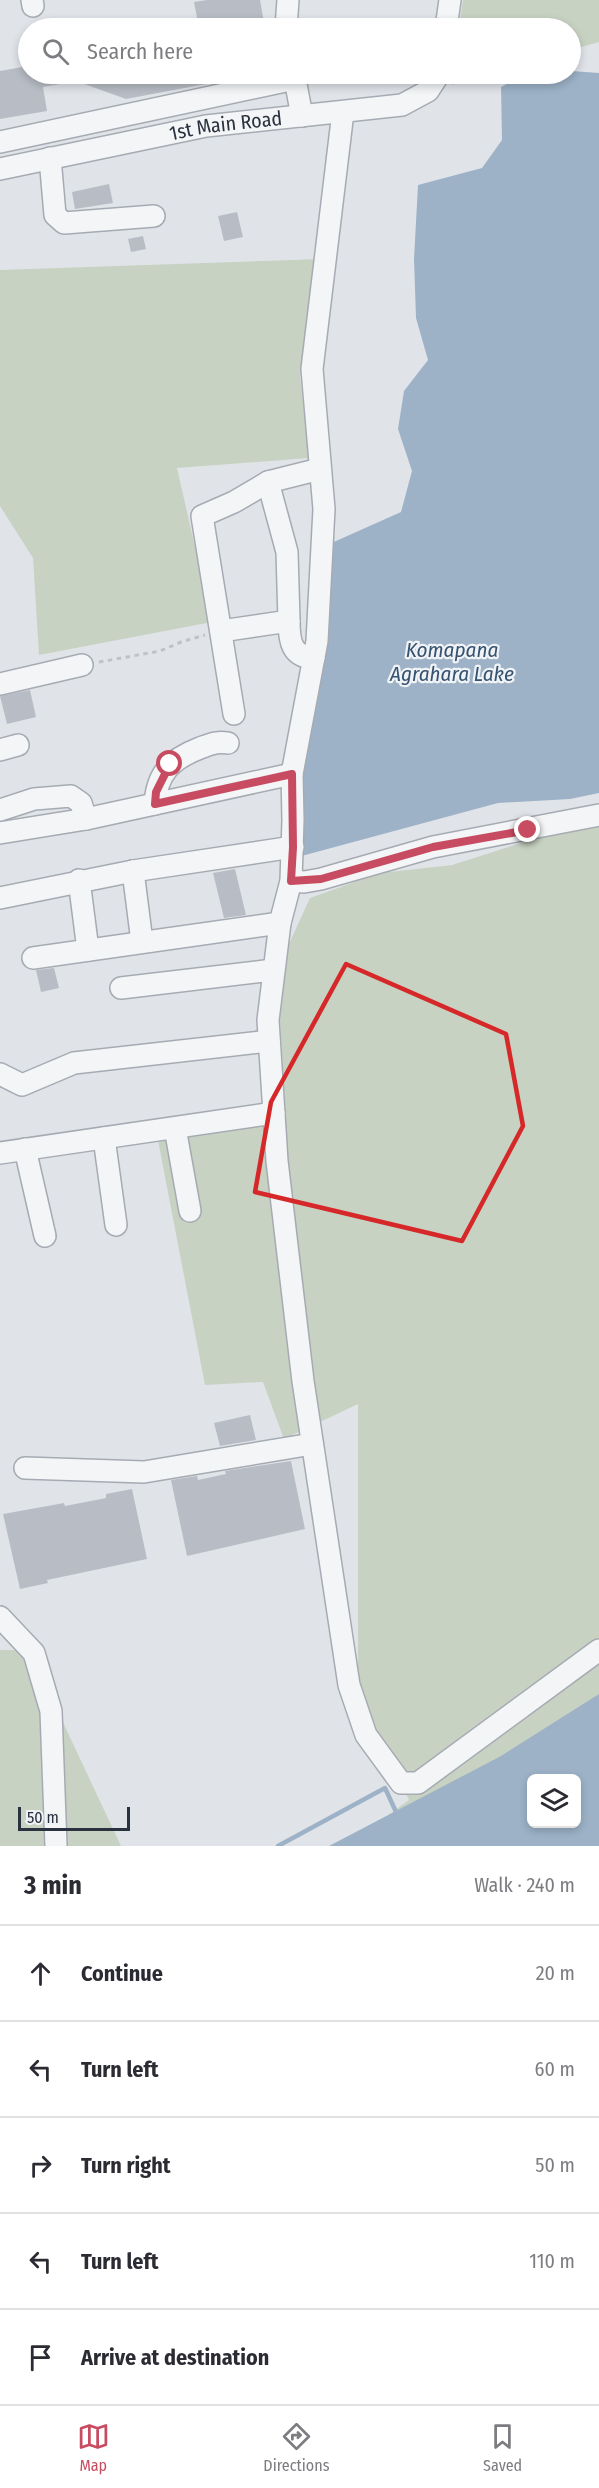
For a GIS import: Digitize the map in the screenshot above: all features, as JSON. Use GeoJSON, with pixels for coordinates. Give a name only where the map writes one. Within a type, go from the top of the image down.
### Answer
{"type":"FeatureCollection","features":[{"type":"Feature","properties":{"kind":"street"},"geometry":{"type":"LineString","coordinates":[[287,18],[288,0]]}},
{"type":"Feature","properties":{"kind":"street"},"geometry":{"type":"LineString","coordinates":[[447,18],[450,0]]}},
{"type":"Feature","properties":{"kind":"street"},"geometry":{"type":"LineString","coordinates":[[0,142],[259,84]]}},
{"type":"Feature","properties":{"kind":"street"},"geometry":{"type":"LineString","coordinates":[[296,84],[302,116]]}},
{"type":"Feature","properties":{"kind":"street","name":"1st Main Road"},"geometry":{"type":"LineString","coordinates":[[0,169],[206,126],[402,105],[428,91],[433,84]]}},
{"type":"Feature","properties":{"kind":"street"},"geometry":{"type":"LineString","coordinates":[[343,112],[312,369],[324,509],[318,641],[292,774],[291,881],[280,923],[268,1020],[277,1161],[298,1346],[349,1685],[366,1735],[401,1783],[418,1783],[599,1650]]}},
{"type":"Feature","properties":{"kind":"street"},"geometry":{"type":"LineString","coordinates":[[50,158],[55,215],[64,224],[154,216]]}},
{"type":"Feature","properties":{"kind":"street"},"geometry":{"type":"LineString","coordinates":[[234,714],[202,516],[234,502],[268,482],[320,469]]}},
{"type":"Feature","properties":{"kind":"street"},"geometry":{"type":"LineString","coordinates":[[268,482],[286,552],[289,632],[296,653],[301,657],[314,658]]}},
{"type":"Feature","properties":{"kind":"street"},"geometry":{"type":"LineString","coordinates":[[287,582],[320,578]]}},
{"type":"Feature","properties":{"kind":"street"},"geometry":{"type":"LineString","coordinates":[[221,631],[289,621]]}},
{"type":"Feature","properties":{"kind":"street"},"geometry":{"type":"LineString","coordinates":[[0,684],[82,665]]}},
{"type":"Feature","properties":{"kind":"street"},"geometry":{"type":"LineString","coordinates":[[155,804],[156,792],[162,779],[170,764],[179,756],[217,741],[228,743]]}},
{"type":"Feature","properties":{"kind":"street"},"geometry":{"type":"LineString","coordinates":[[0,833],[86,819],[292,774]]}},
{"type":"Feature","properties":{"kind":"street"},"geometry":{"type":"LineString","coordinates":[[0,810],[34,799],[71,796],[81,803],[86,819]]}},
{"type":"Feature","properties":{"kind":"street"},"geometry":{"type":"LineString","coordinates":[[291,881],[321,879],[433,847],[599,814]]}},
{"type":"Feature","properties":{"kind":"street"},"geometry":{"type":"LineString","coordinates":[[0,898],[80,880],[293,847]]}},
{"type":"Feature","properties":{"kind":"street"},"geometry":{"type":"LineString","coordinates":[[133,871],[142,942]]}},
{"type":"Feature","properties":{"kind":"street"},"geometry":{"type":"LineString","coordinates":[[80,880],[88,950]]}},
{"type":"Feature","properties":{"kind":"street"},"geometry":{"type":"LineString","coordinates":[[33,958],[280,923]]}},
{"type":"Feature","properties":{"kind":"street"},"geometry":{"type":"LineString","coordinates":[[121,988],[273,970]]}},
{"type":"Feature","properties":{"kind":"street"},"geometry":{"type":"LineString","coordinates":[[0,1074],[22,1085],[74,1063],[269,1041]]}},
{"type":"Feature","properties":{"kind":"street"},"geometry":{"type":"LineString","coordinates":[[0,1153],[274,1113]]}},
{"type":"Feature","properties":{"kind":"street"},"geometry":{"type":"LineString","coordinates":[[175,1128],[190,1211]]}},
{"type":"Feature","properties":{"kind":"street"},"geometry":{"type":"LineString","coordinates":[[104,1138],[116,1226]]}},
{"type":"Feature","properties":{"kind":"street"},"geometry":{"type":"LineString","coordinates":[[25,1149],[45,1236]]}},
{"type":"Feature","properties":{"kind":"street"},"geometry":{"type":"LineString","coordinates":[[25,1468],[144,1472],[312,1444]]}},
{"type":"Feature","properties":{"kind":"street"},"geometry":{"type":"LineString","coordinates":[[0,1617],[34,1653],[51,1711],[56,1846]]}},
{"type":"Feature","properties":{"kind":"path"},"geometry":{"type":"LineString","coordinates":[[82,665],[160,651],[181,642],[221,631]]}},
{"type":"Feature","properties":{"kind":"highlighted area"},"geometry":{"type":"Polygon","coordinates":[[[346,964],[506,1034],[523,1126],[462,1241],[255,1192],[271,1102],[346,964]]]}},
{"type":"Feature","properties":{"kind":"green space"},"geometry":{"type":"Polygon","coordinates":[[[463,0],[599,0],[599,42],[581,47],[581,18],[460,18],[463,0]]]}},
{"type":"Feature","properties":{"kind":"green space"},"geometry":{"type":"Polygon","coordinates":[[[322,259],[300,376],[309,458],[177,468],[212,622],[39,655],[33,558],[0,506],[0,270],[322,259]]]}},
{"type":"Feature","properties":{"kind":"green space"},"geometry":{"type":"Polygon","coordinates":[[[599,826],[599,1846],[346,1846],[409,1800],[358,1690],[358,1404],[284,1439],[263,1382],[205,1385],[157,1135],[286,1118],[277,970],[310,898],[380,873],[452,865],[533,839],[599,826]]]}},
{"type":"Feature","properties":{"kind":"green space"},"geometry":{"type":"Polygon","coordinates":[[[0,1650],[29,1650],[121,1846],[0,1846],[0,1650]]]}},
{"type":"Feature","properties":{"kind":"water","name":"Komapana Agrahara Lake"},"geometry":{"type":"Polygon","coordinates":[[[581,72],[599,73],[599,793],[570,799],[498,803],[283,861],[318,549],[401,512],[412,471],[398,429],[404,391],[428,360],[416,318],[414,259],[418,185],[482,168],[502,140],[501,87],[507,84],[581,84],[581,72]]]}},
{"type":"Feature","properties":{"kind":"water"},"geometry":{"type":"Polygon","coordinates":[[[599,1694],[599,1846],[329,1846],[501,1756],[599,1694]]]}},
{"type":"Feature","properties":{"kind":"building"},"geometry":{"type":"Polygon","coordinates":[[[260,0],[263,18],[197,18],[194,2],[260,0]]]}},
{"type":"Feature","properties":{"kind":"building"},"geometry":{"type":"Polygon","coordinates":[[[18,68],[18,84],[60,84],[43,87],[47,111],[0,119],[0,71],[18,68]]]}},
{"type":"Feature","properties":{"kind":"building"},"geometry":{"type":"Polygon","coordinates":[[[84,84],[206,84],[126,99],[84,84]]]}},
{"type":"Feature","properties":{"kind":"building"},"geometry":{"type":"Polygon","coordinates":[[[109,184],[113,203],[75,209],[72,192],[109,184]]]}},
{"type":"Feature","properties":{"kind":"building"},"geometry":{"type":"Polygon","coordinates":[[[237,212],[243,237],[224,241],[218,216],[237,212]]]}},
{"type":"Feature","properties":{"kind":"building"},"geometry":{"type":"Polygon","coordinates":[[[143,236],[146,249],[131,252],[128,239],[143,236]]]}},
{"type":"Feature","properties":{"kind":"building"},"geometry":{"type":"Polygon","coordinates":[[[30,690],[36,717],[7,724],[0,696],[30,690]]]}},
{"type":"Feature","properties":{"kind":"building"},"geometry":{"type":"Polygon","coordinates":[[[235,869],[246,915],[224,918],[213,873],[235,869]]]}},
{"type":"Feature","properties":{"kind":"building"},"geometry":{"type":"Polygon","coordinates":[[[54,968],[59,988],[41,992],[36,970],[54,968]]]}},
{"type":"Feature","properties":{"kind":"building"},"geometry":{"type":"Polygon","coordinates":[[[250,1415],[256,1440],[220,1446],[214,1423],[250,1415]]]}},
{"type":"Feature","properties":{"kind":"building"},"geometry":{"type":"Polygon","coordinates":[[[291,1461],[305,1529],[187,1556],[171,1480],[197,1476],[198,1480],[226,1474],[225,1471],[291,1461]]]}},
{"type":"Feature","properties":{"kind":"building"},"geometry":{"type":"Polygon","coordinates":[[[132,1489],[147,1559],[47,1580],[48,1583],[20,1589],[3,1514],[64,1503],[65,1506],[106,1498],[106,1494],[132,1489]]]}},
{"type":"Feature","properties":{"kind":"waterway"},"geometry":{"type":"LineString","coordinates":[[278,1846],[385,1788],[397,1814]]}},
{"type":"Feature","properties":{"kind":"route"},"geometry":{"type":"LineString","coordinates":[[170,764],[156,792],[155,804],[292,774],[291,881],[304,882],[321,879],[433,847],[528,830]]}}]}
